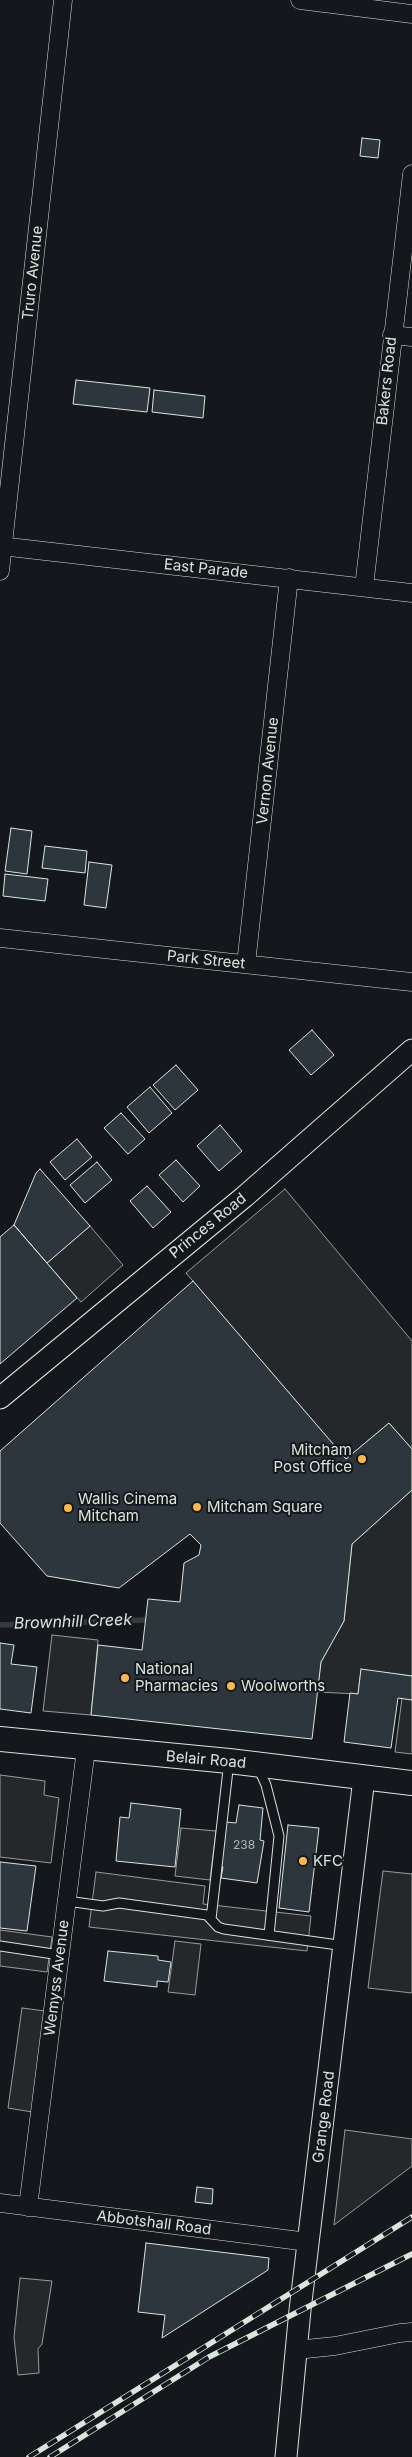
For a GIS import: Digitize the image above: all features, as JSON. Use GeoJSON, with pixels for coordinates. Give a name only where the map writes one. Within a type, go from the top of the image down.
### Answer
{"type":"FeatureCollection","features":[{"type":"Feature","properties":{"kind":"main road","name":"Belair Road"},"geometry":{"type":"LineString","coordinates":[[0,1739],[86,1749],[257,1764],[412,1784]]}},
{"type":"Feature","properties":{"kind":"street","name":"Truro Avenue"},"geometry":{"type":"LineString","coordinates":[[0,571],[63,0]]}},
{"type":"Feature","properties":{"kind":"street"},"geometry":{"type":"LineString","coordinates":[[300,0],[412,14]]}},
{"type":"Feature","properties":{"kind":"street","name":"Bakers Road"},"geometry":{"type":"LineString","coordinates":[[364,587],[412,174]]}},
{"type":"Feature","properties":{"kind":"street"},"geometry":{"type":"LineString","coordinates":[[392,335],[412,337]]}},
{"type":"Feature","properties":{"kind":"street","name":"East Parade"},"geometry":{"type":"LineString","coordinates":[[2,546],[412,593]]}},
{"type":"Feature","properties":{"kind":"street","name":"Vernon Avenue"},"geometry":{"type":"LineString","coordinates":[[246,964],[289,578]]}},
{"type":"Feature","properties":{"kind":"street","name":"Park Street"},"geometry":{"type":"LineString","coordinates":[[0,938],[412,982]]}},
{"type":"Feature","properties":{"kind":"street","name":"Princes Road"},"geometry":{"type":"LineString","coordinates":[[0,1398],[244,1197],[412,1050]]}},
{"type":"Feature","properties":{"kind":"street","name":"Wemyss Avenue"},"geometry":{"type":"LineString","coordinates":[[28,2207],[86,1749]]}},
{"type":"Feature","properties":{"kind":"street","name":"Grange Road"},"geometry":{"type":"LineString","coordinates":[[286,2457],[308,2242],[364,1778]]}},
{"type":"Feature","properties":{"kind":"street","name":"Abbotshall Road"},"geometry":{"type":"LineString","coordinates":[[0,2203],[308,2242]]}},
{"type":"Feature","properties":{"kind":"street"},"geometry":{"type":"LineString","coordinates":[[296,2350],[335,2346],[412,2332]]}},
{"type":"Feature","properties":{"kind":"lane"},"geometry":{"type":"LineString","coordinates":[[211,1919],[229,1761]]}},
{"type":"Feature","properties":{"kind":"lane"},"geometry":{"type":"LineString","coordinates":[[257,1764],[266,1785],[279,1836],[269,1935]]}},
{"type":"Feature","properties":{"kind":"lane"},"geometry":{"type":"LineString","coordinates":[[67,1901],[103,1906],[119,1904],[207,1915],[218,1927],[224,1929],[345,1946]]}},
{"type":"Feature","properties":{"kind":"lane"},"geometry":{"type":"LineString","coordinates":[[0,1946],[60,1955]]}},
{"type":"Feature","properties":{"kind":"shaded area"},"geometry":{"type":"Polygon","coordinates":[[[285,1189],[412,1341],[412,1449],[389,1423],[346,1459],[186,1273],[285,1189]]]}},
{"type":"Feature","properties":{"kind":"shaded area"},"geometry":{"type":"Polygon","coordinates":[[[90,1226],[123,1265],[81,1302],[47,1263],[90,1226]]]}},
{"type":"Feature","properties":{"kind":"shaded area"},"geometry":{"type":"Polygon","coordinates":[[[412,1490],[412,1676],[361,1670],[358,1694],[317,1692],[321,1662],[344,1621],[352,1544],[412,1490]]]}},
{"type":"Feature","properties":{"kind":"shaded area"},"geometry":{"type":"Polygon","coordinates":[[[52,1635],[98,1640],[91,1715],[43,1711],[52,1635]]]}},
{"type":"Feature","properties":{"kind":"shaded area"},"geometry":{"type":"Polygon","coordinates":[[[402,1698],[412,1700],[412,1754],[395,1752],[402,1698]]]}},
{"type":"Feature","properties":{"kind":"shaded area"},"geometry":{"type":"Polygon","coordinates":[[[0,1775],[45,1781],[44,1795],[59,1798],[51,1863],[0,1857],[0,1775]]]}},
{"type":"Feature","properties":{"kind":"shaded area"},"geometry":{"type":"Polygon","coordinates":[[[181,1828],[216,1831],[210,1880],[175,1876],[181,1828]]]}},
{"type":"Feature","properties":{"kind":"shaded area"},"geometry":{"type":"Polygon","coordinates":[[[383,1871],[412,1874],[412,1993],[368,1988],[383,1871]]]}},
{"type":"Feature","properties":{"kind":"shaded area"},"geometry":{"type":"Polygon","coordinates":[[[96,1872],[205,1886],[203,1904],[311,1916],[307,1951],[89,1927],[96,1872]]]}},
{"type":"Feature","properties":{"kind":"shaded area"},"geometry":{"type":"Polygon","coordinates":[[[0,1930],[52,1937],[47,1972],[0,1966],[0,1930]]]}},
{"type":"Feature","properties":{"kind":"shaded area"},"geometry":{"type":"Polygon","coordinates":[[[175,1941],[201,1944],[195,1995],[168,1992],[175,1941]]]}},
{"type":"Feature","properties":{"kind":"shaded area"},"geometry":{"type":"Polygon","coordinates":[[[22,2008],[45,2011],[32,2112],[8,2108],[22,2008]]]}},
{"type":"Feature","properties":{"kind":"shaded area"},"geometry":{"type":"Polygon","coordinates":[[[345,2130],[412,2139],[412,2166],[334,2225],[345,2130]]]}},
{"type":"Feature","properties":{"kind":"shaded area"},"geometry":{"type":"Polygon","coordinates":[[[20,2278],[52,2281],[42,2344],[38,2349],[39,2373],[18,2375],[14,2337],[20,2278]]]}},
{"type":"Feature","properties":{"kind":"building"},"geometry":{"type":"Polygon","coordinates":[[[362,138],[380,140],[378,158],[360,156],[362,138]]]}},
{"type":"Feature","properties":{"kind":"building"},"geometry":{"type":"Polygon","coordinates":[[[76,380],[150,388],[147,412],[73,404],[76,380]]]}},
{"type":"Feature","properties":{"kind":"building"},"geometry":{"type":"Polygon","coordinates":[[[154,390],[205,396],[203,418],[152,412],[154,390]]]}},
{"type":"Feature","properties":{"kind":"building"},"geometry":{"type":"Polygon","coordinates":[[[11,828],[32,831],[27,874],[5,871],[11,828]]]}},
{"type":"Feature","properties":{"kind":"building"},"geometry":{"type":"Polygon","coordinates":[[[45,846],[87,851],[85,873],[42,868],[45,846]]]}},
{"type":"Feature","properties":{"kind":"building"},"geometry":{"type":"Polygon","coordinates":[[[89,862],[112,865],[106,908],[84,905],[89,862]]]}},
{"type":"Feature","properties":{"kind":"building"},"geometry":{"type":"Polygon","coordinates":[[[5,874],[48,879],[45,901],[3,896],[5,874]]]}},
{"type":"Feature","properties":{"kind":"building"},"geometry":{"type":"Polygon","coordinates":[[[312,1030],[334,1055],[311,1075],[289,1050],[312,1030]]]}},
{"type":"Feature","properties":{"kind":"building"},"geometry":{"type":"Polygon","coordinates":[[[176,1065],[198,1090],[175,1110],[153,1085],[176,1065]]]}},
{"type":"Feature","properties":{"kind":"building"},"geometry":{"type":"Polygon","coordinates":[[[150,1087],[172,1113],[149,1133],[127,1107],[150,1087]]]}},
{"type":"Feature","properties":{"kind":"building"},"geometry":{"type":"Polygon","coordinates":[[[121,1113],[145,1139],[128,1154],[104,1128],[121,1113]]]}},
{"type":"Feature","properties":{"kind":"building"},"geometry":{"type":"Polygon","coordinates":[[[220,1125],[242,1151],[219,1171],[197,1146],[220,1125]]]}},
{"type":"Feature","properties":{"kind":"building"},"geometry":{"type":"Polygon","coordinates":[[[77,1139],[92,1157],[65,1180],[50,1162],[77,1139]]]}},
{"type":"Feature","properties":{"kind":"building"},"geometry":{"type":"Polygon","coordinates":[[[176,1160],[200,1186],[183,1202],[159,1175],[176,1160]]]}},
{"type":"Feature","properties":{"kind":"building"},"geometry":{"type":"Polygon","coordinates":[[[97,1162],[112,1180],[85,1203],[70,1185],[97,1162]]]}},
{"type":"Feature","properties":{"kind":"building"},"geometry":{"type":"Polygon","coordinates":[[[40,1169],[90,1226],[47,1263],[14,1225],[36,1173],[40,1169]]]}},
{"type":"Feature","properties":{"kind":"building"},"geometry":{"type":"Polygon","coordinates":[[[147,1186],[171,1212],[153,1228],[130,1201],[147,1186]]]}},
{"type":"Feature","properties":{"kind":"building"},"geometry":{"type":"Polygon","coordinates":[[[14,1225],[77,1298],[0,1364],[0,1237],[14,1225]]]}},
{"type":"Feature","properties":{"kind":"building","name":"Mitcham Square"},"geometry":{"type":"Polygon","coordinates":[[[193,1281],[346,1459],[389,1423],[412,1449],[412,1490],[352,1544],[344,1621],[321,1662],[312,1739],[91,1715],[98,1645],[142,1650],[148,1599],[180,1602],[184,1563],[199,1555],[201,1545],[190,1534],[119,1588],[47,1576],[0,1523],[0,1451],[193,1281]]]}},
{"type":"Feature","properties":{"kind":"building"},"geometry":{"type":"Polygon","coordinates":[[[0,1643],[14,1645],[11,1664],[37,1667],[31,1713],[0,1709],[0,1643]]]}},
{"type":"Feature","properties":{"kind":"building"},"geometry":{"type":"Polygon","coordinates":[[[361,1669],[412,1676],[412,1700],[398,1698],[391,1748],[344,1742],[350,1693],[358,1694],[361,1669]]]}},
{"type":"Feature","properties":{"kind":"building"},"geometry":{"type":"Polygon","coordinates":[[[131,1803],[181,1809],[175,1867],[116,1861],[120,1817],[129,1818],[131,1803]]]}},
{"type":"Feature","properties":{"kind":"building"},"geometry":{"type":"Polygon","coordinates":[[[239,1805],[263,1808],[260,1840],[264,1841],[257,1883],[221,1878],[223,1867],[219,1866],[226,1822],[236,1823],[239,1805]]]}},
{"type":"Feature","properties":{"kind":"building"},"geometry":{"type":"Polygon","coordinates":[[[288,1825],[319,1828],[309,1912],[279,1908],[288,1825]]]}},
{"type":"Feature","properties":{"kind":"building"},"geometry":{"type":"Polygon","coordinates":[[[0,1862],[36,1866],[27,1931],[0,1928],[0,1862]]]}},
{"type":"Feature","properties":{"kind":"building"},"geometry":{"type":"Polygon","coordinates":[[[108,1951],[158,1956],[158,1960],[171,1962],[168,1982],[157,1981],[157,1987],[104,1981],[108,1951]]]}},
{"type":"Feature","properties":{"kind":"building"},"geometry":{"type":"Polygon","coordinates":[[[197,2187],[213,2189],[212,2204],[195,2202],[197,2187]]]}},
{"type":"Feature","properties":{"kind":"building"},"geometry":{"type":"Polygon","coordinates":[[[146,2243],[269,2258],[268,2270],[162,2338],[165,2315],[138,2312],[146,2243]]]}},
{"type":"Feature","properties":{"kind":"waterway","name":"Brownhill Creek"},"geometry":{"type":"LineString","coordinates":[[0,1625],[145,1620]]}},
{"type":"Feature","properties":{"kind":"railway"},"geometry":{"type":"LineString","coordinates":[[29,2457],[412,2217]]}},
{"type":"Feature","properties":{"kind":"railway"},"geometry":{"type":"LineString","coordinates":[[50,2457],[209,2357],[412,2254]]}},
{"type":"Feature","properties":{"kind":"place","name":"Mitcham Post Office"},"geometry":{"type":"Point","coordinates":[362,1459]}},
{"type":"Feature","properties":{"kind":"place","name":"Mitcham Square"},"geometry":{"type":"Point","coordinates":[197,1507]}},
{"type":"Feature","properties":{"kind":"place","name":"Wallis Cinema Mitcham"},"geometry":{"type":"Point","coordinates":[68,1508]}},
{"type":"Feature","properties":{"kind":"place","name":"National Pharmacies"},"geometry":{"type":"Point","coordinates":[125,1678]}},
{"type":"Feature","properties":{"kind":"place","name":"Woolworths"},"geometry":{"type":"Point","coordinates":[231,1686]}},
{"type":"Feature","properties":{"kind":"place","name":"KFC"},"geometry":{"type":"Point","coordinates":[303,1861]}}]}
